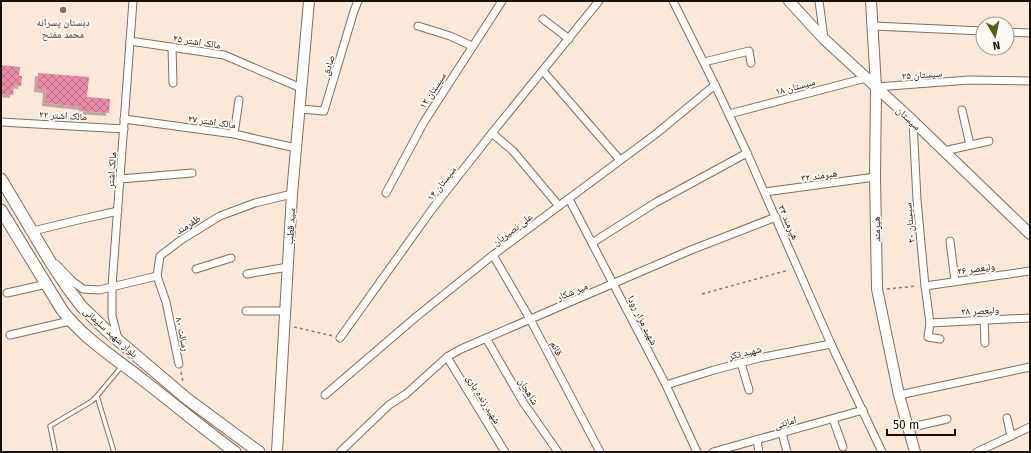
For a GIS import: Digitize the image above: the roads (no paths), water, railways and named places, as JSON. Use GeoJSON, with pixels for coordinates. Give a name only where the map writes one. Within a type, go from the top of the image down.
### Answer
{"type":"FeatureCollection","features":[{"type":"Feature","properties":{"kind":"main road","name":"بلوار شهید سلیمانی"},"geometry":{"type":"LineString","coordinates":[[1,179],[67,287],[82,307],[186,398],[259,452]]}},
{"type":"Feature","properties":{"kind":"main road","name":"بلوار شهید سلیمانی"},"geometry":{"type":"LineString","coordinates":[[1,210],[70,321],[99,347],[235,452]]}},
{"type":"Feature","properties":{"kind":"street","name":"مالک اشتر"},"geometry":{"type":"LineString","coordinates":[[118,339],[112,316],[112,286],[133,1]]}},
{"type":"Feature","properties":{"kind":"street","name":"سید قطب"},"geometry":{"type":"LineString","coordinates":[[277,452],[292,194],[309,1]]}},
{"type":"Feature","properties":{"kind":"street","name":"صادق"},"geometry":{"type":"LineString","coordinates":[[300,108],[324,111],[358,1]]}},
{"type":"Feature","properties":{"kind":"street","name":"سیستان ۱۲"},"geometry":{"type":"LineString","coordinates":[[386,193],[424,122],[502,1]]}},
{"type":"Feature","properties":{"kind":"street","name":"سیستان ۱۴"},"geometry":{"type":"LineString","coordinates":[[340,338],[433,208],[599,1]]}},
{"type":"Feature","properties":{"kind":"street","name":"هیرمند ۳۴"},"geometry":{"type":"LineString","coordinates":[[673,1],[729,114],[882,452]]}},
{"type":"Feature","properties":{"kind":"street","name":"سیستان"},"geometry":{"type":"LineString","coordinates":[[789,1],[824,39],[913,121],[1030,234]]}},
{"type":"Feature","properties":{"kind":"street"},"geometry":{"type":"LineString","coordinates":[[818,1],[824,39]]}},
{"type":"Feature","properties":{"kind":"street","name":"هیرمند"},"geometry":{"type":"LineString","coordinates":[[871,1],[876,87],[876,289],[899,395],[915,452]]}},
{"type":"Feature","properties":{"kind":"street"},"geometry":{"type":"LineString","coordinates":[[543,20],[569,39]]}},
{"type":"Feature","properties":{"kind":"street"},"geometry":{"type":"LineString","coordinates":[[418,26],[450,36],[472,46]]}},
{"type":"Feature","properties":{"kind":"street"},"geometry":{"type":"LineString","coordinates":[[873,26],[975,31]]}},
{"type":"Feature","properties":{"kind":"street"},"geometry":{"type":"LineString","coordinates":[[1015,32],[1030,33]]}},
{"type":"Feature","properties":{"kind":"street","name":"مالک اشتر ۲۵"},"geometry":{"type":"LineString","coordinates":[[130,41],[224,55],[301,88]]}},
{"type":"Feature","properties":{"kind":"street"},"geometry":{"type":"LineString","coordinates":[[172,47],[172,82]]}},
{"type":"Feature","properties":{"kind":"street"},"geometry":{"type":"LineString","coordinates":[[704,62],[749,51],[751,63]]}},
{"type":"Feature","properties":{"kind":"street"},"geometry":{"type":"LineString","coordinates":[[543,71],[620,160]]}},
{"type":"Feature","properties":{"kind":"street","name":"سیستان ۱۸"},"geometry":{"type":"LineString","coordinates":[[729,114],[866,78]]}},
{"type":"Feature","properties":{"kind":"street","name":"سیستان ۲۵"},"geometry":{"type":"LineString","coordinates":[[876,87],[969,80],[1030,81]]}},
{"type":"Feature","properties":{"kind":"street","name":"علی نصیریان"},"geometry":{"type":"LineString","coordinates":[[325,395],[416,317],[494,255],[657,132],[715,85]]}},
{"type":"Feature","properties":{"kind":"street"},"geometry":{"type":"LineString","coordinates":[[234,134],[239,100]]}},
{"type":"Feature","properties":{"kind":"street"},"geometry":{"type":"LineString","coordinates":[[962,110],[970,145]]}},
{"type":"Feature","properties":{"kind":"street","name":"مالک اشتر ۲۷"},"geometry":{"type":"LineString","coordinates":[[124,119],[234,134],[296,148]]}},
{"type":"Feature","properties":{"kind":"street","name":"سیستان ۲۰"},"geometry":{"type":"LineString","coordinates":[[913,121],[917,200],[930,323],[928,337],[940,339]]}},
{"type":"Feature","properties":{"kind":"street","name":"مالک اشتر ۲۲"},"geometry":{"type":"LineString","coordinates":[[1,122],[124,129]]}},
{"type":"Feature","properties":{"kind":"street"},"geometry":{"type":"LineString","coordinates":[[492,133],[513,150],[559,206]]}},
{"type":"Feature","properties":{"kind":"street"},"geometry":{"type":"LineString","coordinates":[[944,151],[989,141]]}},
{"type":"Feature","properties":{"kind":"street"},"geometry":{"type":"LineString","coordinates":[[592,243],[655,203],[747,153]]}},
{"type":"Feature","properties":{"kind":"street"},"geometry":{"type":"LineString","coordinates":[[120,179],[192,173]]}},
{"type":"Feature","properties":{"kind":"street","name":"هیرمند ۳۲"},"geometry":{"type":"LineString","coordinates":[[765,192],[876,177]]}},
{"type":"Feature","properties":{"kind":"street","name":"ظفرمند"},"geometry":{"type":"LineString","coordinates":[[157,276],[160,256],[181,240],[220,216],[255,203],[292,194]]}},
{"type":"Feature","properties":{"kind":"street","name":"شهید مزار رودا"},"geometry":{"type":"LineString","coordinates":[[569,199],[666,385],[697,452]]}},
{"type":"Feature","properties":{"kind":"street"},"geometry":{"type":"LineString","coordinates":[[33,231],[118,211]]}},
{"type":"Feature","properties":{"kind":"street","name":"میر شکار"},"geometry":{"type":"LineString","coordinates":[[340,452],[389,405],[406,394],[447,357],[461,349],[691,250],[776,217]]}},
{"type":"Feature","properties":{"kind":"street"},"geometry":{"type":"LineString","coordinates":[[950,241],[955,281]]}},
{"type":"Feature","properties":{"kind":"street"},"geometry":{"type":"LineString","coordinates":[[45,252],[72,281],[83,288],[98,290],[157,276]]}},
{"type":"Feature","properties":{"kind":"street","name":"قائم"},"geometry":{"type":"LineString","coordinates":[[494,255],[530,319],[600,452]]}},
{"type":"Feature","properties":{"kind":"street"},"geometry":{"type":"LineString","coordinates":[[196,269],[231,258]]}},
{"type":"Feature","properties":{"kind":"street"},"geometry":{"type":"LineString","coordinates":[[247,274],[288,268]]}},
{"type":"Feature","properties":{"kind":"street","name":"ولیعصر ۲۶"},"geometry":{"type":"LineString","coordinates":[[925,286],[1030,271]]}},
{"type":"Feature","properties":{"kind":"street","name":"رسالت ۸۰"},"geometry":{"type":"LineString","coordinates":[[157,276],[166,302],[179,364]]}},
{"type":"Feature","properties":{"kind":"street"},"geometry":{"type":"LineString","coordinates":[[7,293],[47,284]]}},
{"type":"Feature","properties":{"kind":"street"},"geometry":{"type":"LineString","coordinates":[[246,311],[285,311]]}},
{"type":"Feature","properties":{"kind":"street","name":"ولیعصر ۲۸"},"geometry":{"type":"LineString","coordinates":[[930,323],[1030,318]]}},
{"type":"Feature","properties":{"kind":"street"},"geometry":{"type":"LineString","coordinates":[[984,320],[985,343]]}},
{"type":"Feature","properties":{"kind":"street"},"geometry":{"type":"LineString","coordinates":[[10,335],[70,321]]}},
{"type":"Feature","properties":{"kind":"street","name":"شاهجان"},"geometry":{"type":"LineString","coordinates":[[486,338],[523,402],[558,452]]}},
{"type":"Feature","properties":{"kind":"street","name":"شهید تکر"},"geometry":{"type":"LineString","coordinates":[[666,385],[740,363],[832,344]]}},
{"type":"Feature","properties":{"kind":"street","name":"شهید زنده یاری"},"geometry":{"type":"LineString","coordinates":[[447,357],[505,452]]}},
{"type":"Feature","properties":{"kind":"street"},"geometry":{"type":"LineString","coordinates":[[740,363],[749,390]]}},
{"type":"Feature","properties":{"kind":"street"},"geometry":{"type":"LineString","coordinates":[[899,395],[1030,367]]}},
{"type":"Feature","properties":{"kind":"street","name":"امانتی"},"geometry":{"type":"LineString","coordinates":[[713,452],[863,410]]}},
{"type":"Feature","properties":{"kind":"street"},"geometry":{"type":"LineString","coordinates":[[1007,418],[1011,436]]}},
{"type":"Feature","properties":{"kind":"street"},"geometry":{"type":"LineString","coordinates":[[833,419],[843,447]]}},
{"type":"Feature","properties":{"kind":"street"},"geometry":{"type":"LineString","coordinates":[[908,428],[947,419]]}},
{"type":"Feature","properties":{"kind":"street"},"geometry":{"type":"LineString","coordinates":[[978,452],[1030,427]]}},
{"type":"Feature","properties":{"kind":"street"},"geometry":{"type":"LineString","coordinates":[[782,433],[787,452]]}},
{"type":"Feature","properties":{"kind":"street"},"geometry":{"type":"LineString","coordinates":[[757,440],[759,452]]}},
{"type":"Feature","properties":{"kind":"lane"},"geometry":{"type":"LineString","coordinates":[[55,450],[50,426],[92,401],[122,365]]}},
{"type":"Feature","properties":{"kind":"lane"},"geometry":{"type":"LineString","coordinates":[[97,396],[114,452]]}},
{"type":"Feature","properties":{"kind":"place","name":"دبستان پسرانه محمد مفتح"},"geometry":{"type":"Point","coordinates":[63,10]}}]}
